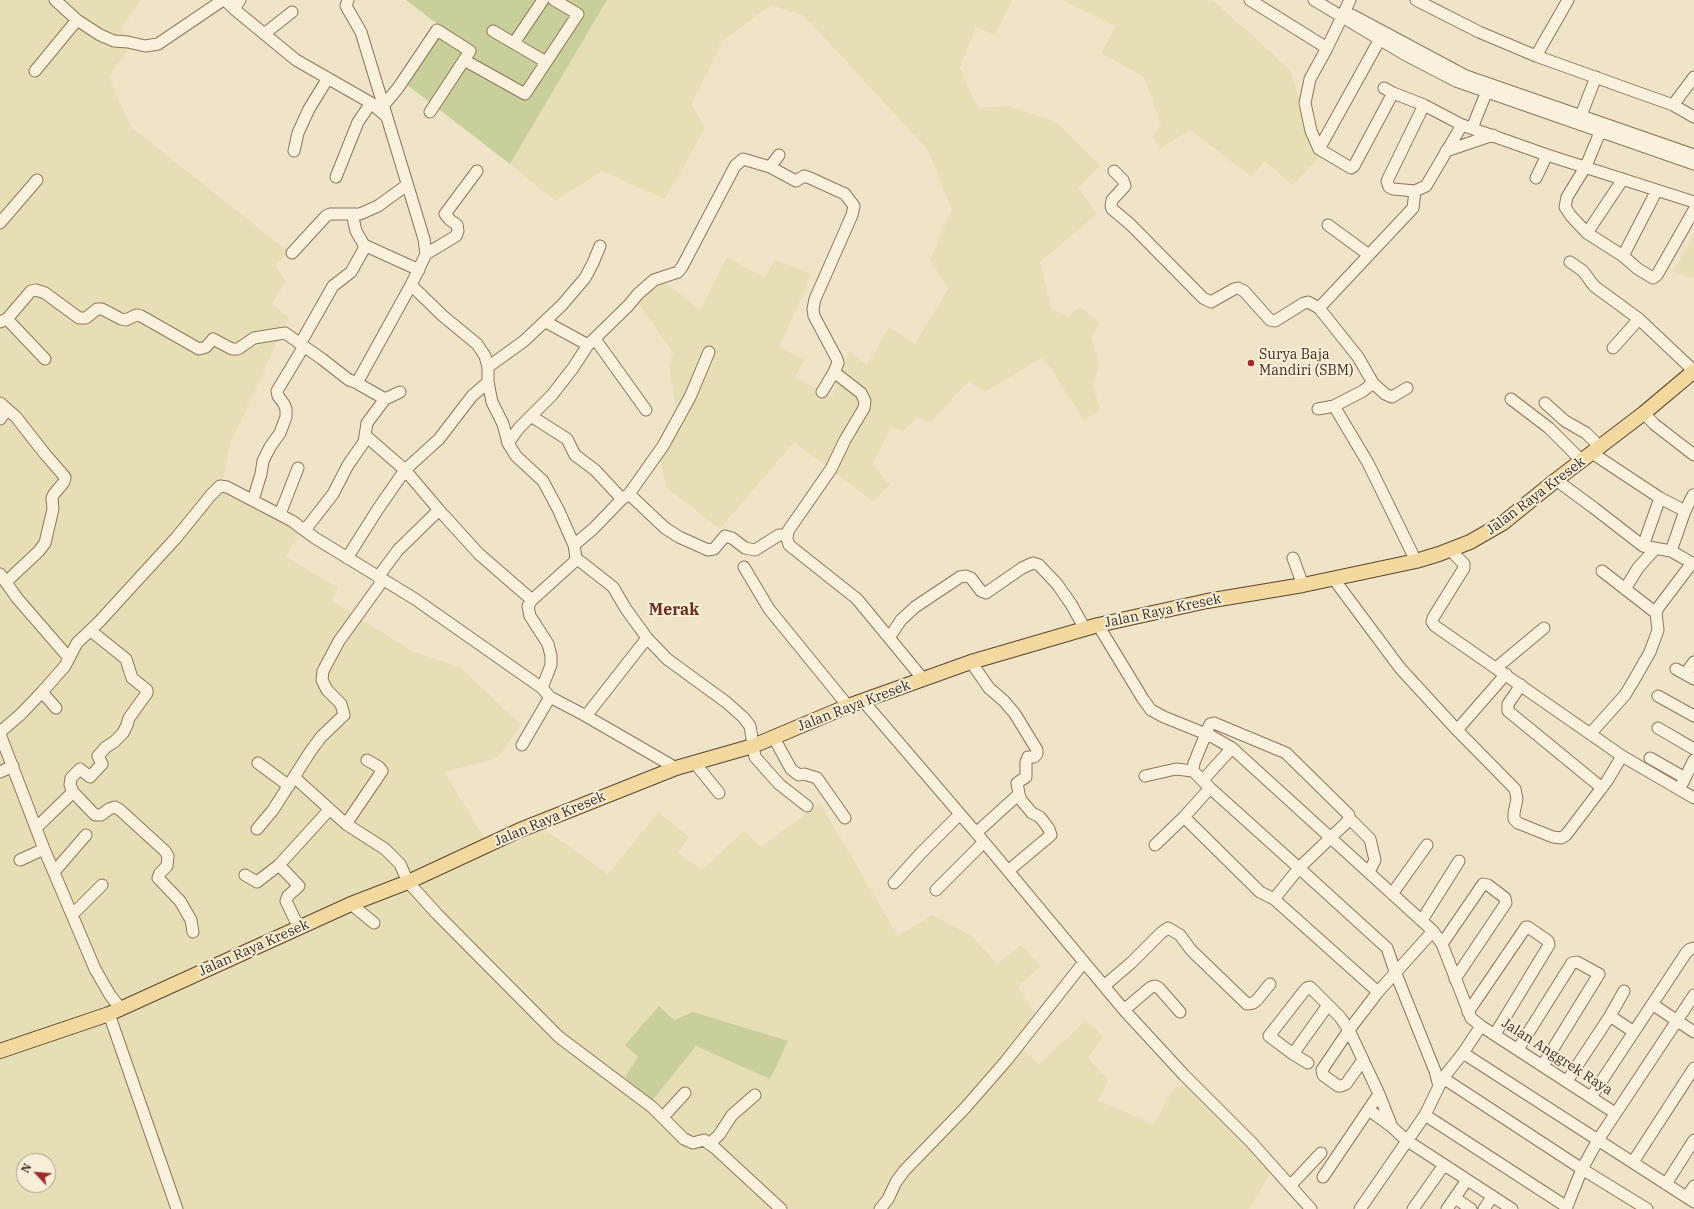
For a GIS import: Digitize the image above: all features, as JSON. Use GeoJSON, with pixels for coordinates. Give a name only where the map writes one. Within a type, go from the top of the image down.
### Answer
{"type":"FeatureCollection","features":[{"type":"Feature","properties":{"kind":"main road","name":"Jalan Raya Kresek"},"geometry":{"type":"LineString","coordinates":[[0,1051],[115,1011],[351,904],[408,882],[520,830],[676,768],[753,746],[848,706],[864,702],[922,679],[971,662],[1092,627],[1219,598],[1303,585],[1416,561],[1470,542],[1503,523],[1622,428],[1644,413],[1694,371]]}},
{"type":"Feature","properties":{"kind":"street"},"geometry":{"type":"LineString","coordinates":[[55,0],[77,20],[100,35],[114,41],[128,42],[145,46],[158,44],[224,0],[237,5],[264,34],[296,60],[385,111]]}},
{"type":"Feature","properties":{"kind":"street"},"geometry":{"type":"LineString","coordinates":[[348,0],[346,6],[361,32],[424,239],[426,254],[419,270],[361,378],[355,382]]}},
{"type":"Feature","properties":{"kind":"street"},"geometry":{"type":"LineString","coordinates":[[514,43],[543,0]]}},
{"type":"Feature","properties":{"kind":"street"},"geometry":{"type":"LineString","coordinates":[[464,60],[525,94],[578,14],[554,0]]}},
{"type":"Feature","properties":{"kind":"street"},"geometry":{"type":"LineString","coordinates":[[1250,0],[1327,48]]}},
{"type":"Feature","properties":{"kind":"street"},"geometry":{"type":"LineString","coordinates":[[1314,0],[1343,14],[1456,76]]}},
{"type":"Feature","properties":{"kind":"street"},"geometry":{"type":"LineString","coordinates":[[1328,0],[1343,14],[1404,54],[1488,88],[1579,120],[1693,157]]}},
{"type":"Feature","properties":{"kind":"street"},"geometry":{"type":"LineString","coordinates":[[1350,0],[1310,79],[1305,103],[1311,131],[1319,149],[1351,168],[1354,166],[1388,90],[1424,105],[1467,126],[1547,155],[1586,166],[1694,202]]}},
{"type":"Feature","properties":{"kind":"street"},"geometry":{"type":"LineString","coordinates":[[1416,0],[1472,28],[1536,56],[1673,106],[1694,117]]}},
{"type":"Feature","properties":{"kind":"street"},"geometry":{"type":"LineString","coordinates":[[1536,56],[1568,0]]}},
{"type":"Feature","properties":{"kind":"street"},"geometry":{"type":"LineString","coordinates":[[264,34],[292,12]]}},
{"type":"Feature","properties":{"kind":"street"},"geometry":{"type":"LineString","coordinates":[[36,70],[77,20]]}},
{"type":"Feature","properties":{"kind":"street"},"geometry":{"type":"LineString","coordinates":[[385,111],[437,30],[470,51],[430,112]]}},
{"type":"Feature","properties":{"kind":"street"},"geometry":{"type":"LineString","coordinates":[[493,31],[546,62]]}},
{"type":"Feature","properties":{"kind":"street"},"geometry":{"type":"LineString","coordinates":[[1319,149],[1380,39]]}},
{"type":"Feature","properties":{"kind":"street"},"geometry":{"type":"LineString","coordinates":[[1579,120],[1596,77]]}},
{"type":"Feature","properties":{"kind":"street"},"geometry":{"type":"LineString","coordinates":[[1673,106],[1694,77]]}},
{"type":"Feature","properties":{"kind":"street"},"geometry":{"type":"LineString","coordinates":[[294,151],[298,133],[309,109],[328,78]]}},
{"type":"Feature","properties":{"kind":"street"},"geometry":{"type":"LineString","coordinates":[[1424,105],[1387,182],[1389,187],[1393,189],[1415,191],[1426,186],[1446,151],[1467,126],[1488,88]]}},
{"type":"Feature","properties":{"kind":"street"},"geometry":{"type":"LineString","coordinates":[[336,177],[358,122],[371,104]]}},
{"type":"Feature","properties":{"kind":"street"},"geometry":{"type":"LineString","coordinates":[[1602,127],[1586,166],[1567,197],[1565,207],[1571,216],[1587,233],[1623,256],[1638,270],[1653,278],[1694,210]]}},
{"type":"Feature","properties":{"kind":"street"},"geometry":{"type":"LineString","coordinates":[[1446,151],[1493,135]]}},
{"type":"Feature","properties":{"kind":"street"},"geometry":{"type":"LineString","coordinates":[[770,167],[779,155]]}},
{"type":"Feature","properties":{"kind":"street"},"geometry":{"type":"LineString","coordinates":[[1536,178],[1547,155]]}},
{"type":"Feature","properties":{"kind":"street"},"geometry":{"type":"LineString","coordinates":[[508,443],[531,416],[552,395],[592,342],[654,280],[678,272],[739,162],[743,159],[770,167],[796,181],[804,176],[810,178],[845,194],[854,206],[852,215],[815,300],[813,309],[814,316],[838,363],[822,392]]}},
{"type":"Feature","properties":{"kind":"street"},"geometry":{"type":"LineString","coordinates":[[426,254],[456,236],[458,231],[457,225],[446,217],[445,214],[477,171]]}},
{"type":"Feature","properties":{"kind":"street"},"geometry":{"type":"LineString","coordinates":[[1114,171],[1123,180],[1125,186],[1112,200],[1112,210],[1130,224],[1203,298],[1210,302],[1238,288],[1244,291],[1270,320],[1275,321],[1308,302],[1319,308],[1358,357],[1372,383],[1385,394],[1392,397],[1407,388]]}},
{"type":"Feature","properties":{"kind":"street"},"geometry":{"type":"LineString","coordinates":[[1587,233],[1623,178]]}},
{"type":"Feature","properties":{"kind":"street"},"geometry":{"type":"LineString","coordinates":[[0,223],[37,180]]}},
{"type":"Feature","properties":{"kind":"street"},"geometry":{"type":"LineString","coordinates":[[292,253],[326,216],[330,214],[360,214],[378,206],[407,185]]}},
{"type":"Feature","properties":{"kind":"street"},"geometry":{"type":"LineString","coordinates":[[1623,256],[1657,190]]}},
{"type":"Feature","properties":{"kind":"street"},"geometry":{"type":"LineString","coordinates":[[1319,308],[1413,208],[1415,191]]}},
{"type":"Feature","properties":{"kind":"street"},"geometry":{"type":"LineString","coordinates":[[352,214],[356,231],[364,245],[419,270]]}},
{"type":"Feature","properties":{"kind":"street"},"geometry":{"type":"LineString","coordinates":[[1328,225],[1370,255]]}},
{"type":"Feature","properties":{"kind":"street"},"geometry":{"type":"LineString","coordinates":[[254,500],[263,460],[280,433],[286,417],[286,409],[278,396],[277,390],[333,286],[350,272],[364,245]]}},
{"type":"Feature","properties":{"kind":"street"},"geometry":{"type":"LineString","coordinates":[[488,367],[508,354],[546,322],[585,278],[594,263],[600,246]]}},
{"type":"Feature","properties":{"kind":"street"},"geometry":{"type":"LineString","coordinates":[[1570,262],[1584,273],[1590,283],[1639,319],[1694,371]]}},
{"type":"Feature","properties":{"kind":"street"},"geometry":{"type":"LineString","coordinates":[[411,285],[443,316],[477,344],[488,367],[488,382],[492,402],[503,424],[508,443],[516,456],[543,480],[574,545],[576,558],[574,562],[532,600],[528,606],[530,616],[548,644],[551,656],[551,665],[542,688]]}},
{"type":"Feature","properties":{"kind":"street"},"geometry":{"type":"LineString","coordinates":[[45,359],[3,320],[31,291],[36,290],[45,293],[79,318],[86,318],[97,309],[102,309],[126,320],[136,315],[140,316],[199,349],[206,347],[213,339],[232,349],[238,349],[254,338],[285,333],[349,380],[385,399]]}},
{"type":"Feature","properties":{"kind":"street"},"geometry":{"type":"LineString","coordinates":[[1613,348],[1639,319]]}},
{"type":"Feature","properties":{"kind":"street"},"geometry":{"type":"LineString","coordinates":[[546,322],[592,342],[646,410]]}},
{"type":"Feature","properties":{"kind":"street"},"geometry":{"type":"LineString","coordinates":[[574,545],[593,529],[626,496],[663,446],[690,397],[709,352]]}},
{"type":"Feature","properties":{"kind":"street"},"geometry":{"type":"LineString","coordinates":[[834,372],[861,393],[865,401],[864,408],[845,440],[831,469],[787,535],[789,545],[858,599],[922,679]]}},
{"type":"Feature","properties":{"kind":"street"},"geometry":{"type":"LineString","coordinates":[[347,558],[378,508],[405,470],[439,439],[472,396],[488,382]]}},
{"type":"Feature","properties":{"kind":"street"},"geometry":{"type":"LineString","coordinates":[[1318,410],[1334,406],[1363,391],[1372,383]]}},
{"type":"Feature","properties":{"kind":"street"},"geometry":{"type":"LineString","coordinates":[[305,530],[336,490],[348,465],[364,442],[367,423],[385,399],[400,392]]}},
{"type":"Feature","properties":{"kind":"street"},"geometry":{"type":"LineString","coordinates":[[1511,399],[1548,428],[1660,498],[1685,511]]}},
{"type":"Feature","properties":{"kind":"street"},"geometry":{"type":"LineString","coordinates":[[1545,403],[1565,421],[1586,433],[1591,454]]}},
{"type":"Feature","properties":{"kind":"street"},"geometry":{"type":"LineString","coordinates":[[1334,406],[1368,463],[1416,561]]}},
{"type":"Feature","properties":{"kind":"street"},"geometry":{"type":"LineString","coordinates":[[2,411],[16,417],[29,431],[45,454],[65,477],[64,482],[52,498],[53,509],[45,544],[3,578],[69,658]]}},
{"type":"Feature","properties":{"kind":"street"},"geometry":{"type":"LineString","coordinates":[[1644,413],[1654,424],[1694,456]]}},
{"type":"Feature","properties":{"kind":"street"},"geometry":{"type":"LineString","coordinates":[[531,416],[567,439],[575,455],[665,528],[679,537],[708,550],[714,549],[725,536],[729,536],[745,548],[755,550],[778,535],[787,535]]}},
{"type":"Feature","properties":{"kind":"street"},"geometry":{"type":"LineString","coordinates":[[366,436],[405,470],[479,554],[532,600]]}},
{"type":"Feature","properties":{"kind":"street"},"geometry":{"type":"LineString","coordinates":[[280,514],[298,468]]}},
{"type":"Feature","properties":{"kind":"street"},"geometry":{"type":"LineString","coordinates":[[1556,480],[1643,546],[1671,551],[1693,564],[1663,600],[1656,613],[1658,630],[1650,652],[1625,695],[1590,734]]}},
{"type":"Feature","properties":{"kind":"street"},"geometry":{"type":"LineString","coordinates":[[177,1209],[110,995],[95,969],[54,872],[42,850],[36,828],[5,770],[0,733],[42,692],[65,666],[77,643],[91,631],[176,538],[220,486],[227,487],[280,514],[415,600],[542,688],[550,697],[676,768]]}},
{"type":"Feature","properties":{"kind":"street"},"geometry":{"type":"LineString","coordinates":[[1671,551],[1685,511],[1693,495]]}},
{"type":"Feature","properties":{"kind":"street"},"geometry":{"type":"LineString","coordinates":[[1643,546],[1660,498]]}},
{"type":"Feature","properties":{"kind":"street"},"geometry":{"type":"LineString","coordinates":[[257,829],[273,810],[321,737],[344,715],[341,704],[327,690],[322,680],[323,671],[340,641],[398,550],[439,510]]}},
{"type":"Feature","properties":{"kind":"street"},"geometry":{"type":"LineString","coordinates":[[1625,589],[1638,568],[1655,549]]}},
{"type":"Feature","properties":{"kind":"street"},"geometry":{"type":"LineString","coordinates":[[1450,550],[1464,564],[1464,568],[1433,618],[1432,622],[1435,626],[1622,756],[1694,798]]}},
{"type":"Feature","properties":{"kind":"street"},"geometry":{"type":"LineString","coordinates":[[576,558],[613,587],[626,609],[647,638],[667,659],[726,702],[743,717],[750,726],[753,746],[756,757],[760,763],[779,784],[807,806]]}},
{"type":"Feature","properties":{"kind":"street"},"geometry":{"type":"LineString","coordinates":[[1293,558],[1303,585]]}},
{"type":"Feature","properties":{"kind":"street"},"geometry":{"type":"LineString","coordinates":[[889,638],[901,620],[915,607],[960,577],[966,576],[971,578],[981,591],[986,593],[1022,568],[1033,563],[1039,565],[1057,584],[1071,604],[1092,627],[1151,710],[1164,717],[1206,734],[1232,748],[1433,931],[1442,944],[1468,1012]]}},
{"type":"Feature","properties":{"kind":"street"},"geometry":{"type":"LineString","coordinates":[[744,567],[769,609],[848,706]]}},
{"type":"Feature","properties":{"kind":"street"},"geometry":{"type":"LineString","coordinates":[[1602,571],[1656,613]]}},
{"type":"Feature","properties":{"kind":"street"},"geometry":{"type":"LineString","coordinates":[[1333,578],[1400,668],[1457,730],[1516,789],[1517,793],[1514,818],[1518,822],[1543,834],[1558,838],[1566,835],[1602,788],[1622,756]]}},
{"type":"Feature","properties":{"kind":"street"},"geometry":{"type":"LineString","coordinates":[[1496,668],[1544,628]]}},
{"type":"Feature","properties":{"kind":"street"},"geometry":{"type":"LineString","coordinates":[[91,631],[126,659],[132,678],[145,688],[147,693],[129,718],[128,725],[122,733],[98,756],[102,764],[90,777],[80,769],[71,778],[70,785],[72,792],[95,815],[101,815],[109,809],[115,807],[120,810],[165,851],[169,861],[158,878],[180,901],[192,920],[192,932]]}},
{"type":"Feature","properties":{"kind":"street"},"geometry":{"type":"LineString","coordinates":[[586,716],[647,638]]}},
{"type":"Feature","properties":{"kind":"street"},"geometry":{"type":"LineString","coordinates":[[971,662],[989,688],[1004,701],[1015,714],[1037,750],[1037,754],[1034,757],[1028,757],[1026,762],[1026,777],[1017,783],[1021,800],[1032,813],[1040,817],[1050,829],[1051,835],[1008,871]]}},
{"type":"Feature","properties":{"kind":"street"},"geometry":{"type":"LineString","coordinates":[[1685,674],[1694,662]]}},
{"type":"Feature","properties":{"kind":"street"},"geometry":{"type":"LineString","coordinates":[[1457,730],[1506,674]]}},
{"type":"Feature","properties":{"kind":"street"},"geometry":{"type":"LineString","coordinates":[[1521,685],[1508,704],[1508,711],[1602,788]]}},
{"type":"Feature","properties":{"kind":"street"},"geometry":{"type":"LineString","coordinates":[[42,692],[56,708]]}},
{"type":"Feature","properties":{"kind":"street"},"geometry":{"type":"LineString","coordinates":[[1658,696],[1694,716]]}},
{"type":"Feature","properties":{"kind":"street"},"geometry":{"type":"LineString","coordinates":[[522,745],[550,697]]}},
{"type":"Feature","properties":{"kind":"street"},"geometry":{"type":"LineString","coordinates":[[864,702],[984,842],[1124,1010],[1184,1075],[1251,1142],[1311,1209]]}},
{"type":"Feature","properties":{"kind":"street"},"geometry":{"type":"LineString","coordinates":[[1192,771],[1210,724],[1214,723],[1286,753],[1349,815],[1349,818],[1370,839],[1375,860],[1369,872]]}},
{"type":"Feature","properties":{"kind":"street"},"geometry":{"type":"LineString","coordinates":[[1658,728],[1694,749]]}},
{"type":"Feature","properties":{"kind":"street"},"geometry":{"type":"LineString","coordinates":[[774,738],[791,769],[799,774],[817,778],[846,818]]}},
{"type":"Feature","properties":{"kind":"street"},"geometry":{"type":"LineString","coordinates":[[1155,845],[1184,817],[1232,748]]}},
{"type":"Feature","properties":{"kind":"street"},"geometry":{"type":"LineString","coordinates":[[1650,758],[1685,778]]}},
{"type":"Feature","properties":{"kind":"street"},"geometry":{"type":"LineString","coordinates":[[346,824],[382,771],[379,767],[367,760]]}},
{"type":"Feature","properties":{"kind":"street"},"geometry":{"type":"LineString","coordinates":[[1679,790],[1694,760]]}},
{"type":"Feature","properties":{"kind":"street"},"geometry":{"type":"LineString","coordinates":[[694,762],[719,793]]}},
{"type":"Feature","properties":{"kind":"street"},"geometry":{"type":"LineString","coordinates":[[258,763],[291,782],[346,824],[384,849],[400,864],[408,882],[437,914],[560,1037],[663,1117],[684,1139],[692,1143],[704,1140],[715,1148],[781,1209]]}},
{"type":"Feature","properties":{"kind":"street"},"geometry":{"type":"LineString","coordinates":[[1145,776],[1176,769],[1192,771],[1387,948],[1406,962]]}},
{"type":"Feature","properties":{"kind":"street"},"geometry":{"type":"LineString","coordinates":[[36,828],[72,792]]}},
{"type":"Feature","properties":{"kind":"street"},"geometry":{"type":"LineString","coordinates":[[976,833],[1019,794]]}},
{"type":"Feature","properties":{"kind":"street"},"geometry":{"type":"LineString","coordinates":[[245,875],[257,882],[280,865],[329,810]]}},
{"type":"Feature","properties":{"kind":"street"},"geometry":{"type":"LineString","coordinates":[[894,883],[920,854],[960,814]]}},
{"type":"Feature","properties":{"kind":"street"},"geometry":{"type":"LineString","coordinates":[[1184,817],[1260,892],[1274,899],[1378,992]]}},
{"type":"Feature","properties":{"kind":"street"},"geometry":{"type":"LineString","coordinates":[[1274,899],[1299,868],[1349,818]]}},
{"type":"Feature","properties":{"kind":"street"},"geometry":{"type":"LineString","coordinates":[[54,872],[86,835]]}},
{"type":"Feature","properties":{"kind":"street"},"geometry":{"type":"LineString","coordinates":[[936,890],[984,842]]}},
{"type":"Feature","properties":{"kind":"street"},"geometry":{"type":"LineString","coordinates":[[1392,894],[1427,845]]}},
{"type":"Feature","properties":{"kind":"street"},"geometry":{"type":"LineString","coordinates":[[25,858],[42,850]]}},
{"type":"Feature","properties":{"kind":"street"},"geometry":{"type":"LineString","coordinates":[[1422,920],[1459,861]]}},
{"type":"Feature","properties":{"kind":"street"},"geometry":{"type":"LineString","coordinates":[[280,865],[299,886],[288,896],[286,901],[299,928]]}},
{"type":"Feature","properties":{"kind":"street"},"geometry":{"type":"LineString","coordinates":[[1442,944],[1483,884],[1488,885],[1505,898],[1506,903],[1455,979]]}},
{"type":"Feature","properties":{"kind":"street"},"geometry":{"type":"LineString","coordinates":[[72,915],[102,885]]}},
{"type":"Feature","properties":{"kind":"street"},"geometry":{"type":"LineString","coordinates":[[351,904],[374,923]]}},
{"type":"Feature","properties":{"kind":"street"},"geometry":{"type":"LineString","coordinates":[[1468,1012],[1526,927],[1548,941],[1549,945],[1495,1034]]}},
{"type":"Feature","properties":{"kind":"street"},"geometry":{"type":"LineString","coordinates":[[1104,986],[1168,928],[1180,935],[1191,950],[1247,1004],[1253,1003],[1257,1000],[1270,984]]}},
{"type":"Feature","properties":{"kind":"street"},"geometry":{"type":"LineString","coordinates":[[1363,1060],[1346,1084],[1342,1086],[1338,1086],[1323,1075],[1322,1070],[1349,1030],[1378,992],[1396,974],[1433,931]]}},
{"type":"Feature","properties":{"kind":"street"},"geometry":{"type":"LineString","coordinates":[[1387,948],[1435,1071],[1442,1082],[1646,1209]]}},
{"type":"Feature","properties":{"kind":"street"},"geometry":{"type":"LineString","coordinates":[[1591,1097],[1686,953],[1690,949],[1694,948]]}},
{"type":"Feature","properties":{"kind":"street"},"geometry":{"type":"LineString","coordinates":[[880,1209],[888,1199],[896,1182],[904,1171],[1006,1061],[1084,962]]}},
{"type":"Feature","properties":{"kind":"street"},"geometry":{"type":"LineString","coordinates":[[1518,1048],[1572,962],[1577,962],[1599,974],[1543,1066]]}},
{"type":"Feature","properties":{"kind":"street"},"geometry":{"type":"LineString","coordinates":[[1124,1010],[1151,987],[1155,986],[1159,988],[1180,1012]]}},
{"type":"Feature","properties":{"kind":"street"},"geometry":{"type":"LineString","coordinates":[[1308,1064],[1269,1036],[1306,988],[1310,987],[1340,1017],[1349,1030],[1379,1094],[1392,1127]]}},
{"type":"Feature","properties":{"kind":"street"},"geometry":{"type":"LineString","coordinates":[[1567,1081],[1610,1016],[1624,991]]}},
{"type":"Feature","properties":{"kind":"street"},"geometry":{"type":"LineString","coordinates":[[1425,1115],[1566,1208],[1582,1170],[1598,1140],[1694,995]]}},
{"type":"Feature","properties":{"kind":"street"},"geometry":{"type":"LineString","coordinates":[[1652,1004],[1694,1032]]}},
{"type":"Feature","properties":{"kind":"street"},"geometry":{"type":"LineString","coordinates":[[1293,1054],[1328,1005]]}},
{"type":"Feature","properties":{"kind":"street","name":"Jalan Anggrek Raya"},"geometry":{"type":"LineString","coordinates":[[1468,1012],[1471,1018],[1481,1026],[1518,1048],[1615,1113]]}},
{"type":"Feature","properties":{"kind":"street"},"geometry":{"type":"LineString","coordinates":[[1610,1016],[1634,1032]]}},
{"type":"Feature","properties":{"kind":"street"},"geometry":{"type":"LineString","coordinates":[[1360,1209],[1406,1140],[1425,1115],[1442,1082],[1481,1026]]}},
{"type":"Feature","properties":{"kind":"street"},"geometry":{"type":"LineString","coordinates":[[1463,1053],[1690,1200],[1694,1186]]}},
{"type":"Feature","properties":{"kind":"street"},"geometry":{"type":"LineString","coordinates":[[1633,1162],[1694,1068]]}},
{"type":"Feature","properties":{"kind":"street"},"geometry":{"type":"LineString","coordinates":[[663,1117],[685,1093]]}},
{"type":"Feature","properties":{"kind":"street"},"geometry":{"type":"LineString","coordinates":[[1323,1177],[1379,1094]]}},
{"type":"Feature","properties":{"kind":"street"},"geometry":{"type":"LineString","coordinates":[[709,1144],[719,1135],[732,1114],[755,1095]]}},
{"type":"Feature","properties":{"kind":"street"},"geometry":{"type":"LineString","coordinates":[[1369,1110],[1392,1127],[1406,1140],[1512,1209]]}},
{"type":"Feature","properties":{"kind":"street"},"geometry":{"type":"LineString","coordinates":[[1666,1184],[1694,1140]]}},
{"type":"Feature","properties":{"kind":"street"},"geometry":{"type":"LineString","coordinates":[[1290,1186],[1321,1153]]}},
{"type":"Feature","properties":{"kind":"street"},"geometry":{"type":"LineString","coordinates":[[1414,1209],[1444,1165]]}},
{"type":"Feature","properties":{"kind":"street"},"geometry":{"type":"LineString","coordinates":[[1447,1209],[1467,1180]]}},
{"type":"Feature","properties":{"kind":"street"},"geometry":{"type":"LineString","coordinates":[[1484,1209],[1492,1197]]}},
{"type":"Feature","properties":{"kind":"street"},"geometry":{"type":"LineString","coordinates":[[1455,1198],[1472,1209]]}},
{"type":"Feature","properties":{"kind":"shaded area"},"geometry":{"type":"Polygon","coordinates":[[[0,0],[141,0],[122,27],[129,48],[109,77],[131,127],[289,252],[275,265],[286,281],[272,304],[289,318],[231,441],[222,485],[275,503],[305,524],[286,557],[338,588],[332,601],[412,651],[460,667],[521,725],[498,758],[444,772],[493,852],[544,829],[608,874],[658,812],[689,837],[678,853],[702,870],[744,831],[761,847],[820,803],[898,936],[932,915],[973,937],[997,964],[1021,945],[1041,966],[1018,986],[1039,1022],[1020,1046],[1039,1065],[1085,1020],[1103,1036],[1088,1058],[1109,1081],[1098,1101],[1154,1124],[1175,1087],[1195,1085],[1272,1170],[1249,1209],[0,1209],[0,0]]]}},
{"type":"Feature","properties":{"kind":"shaded area"},"geometry":{"type":"Polygon","coordinates":[[[607,0],[1012,0],[995,35],[976,27],[960,68],[978,108],[1010,106],[1056,122],[1100,166],[1078,188],[1097,214],[1040,262],[1052,310],[1068,317],[1080,307],[1100,323],[1091,338],[1099,364],[1093,386],[1100,410],[1084,420],[1043,357],[985,392],[969,381],[930,423],[918,417],[904,431],[891,428],[873,464],[890,485],[874,502],[794,442],[720,529],[667,488],[660,461],[678,423],[669,365],[673,353],[637,301],[654,275],[700,309],[727,257],[765,278],[774,260],[812,274],[779,347],[804,360],[795,378],[833,396],[849,351],[867,365],[889,327],[915,344],[948,289],[930,259],[952,210],[928,150],[804,16],[771,5],[722,41],[691,104],[705,128],[665,199],[602,171],[555,201],[510,164],[607,0]]]}},
{"type":"Feature","properties":{"kind":"shaded area"},"geometry":{"type":"Polygon","coordinates":[[[1062,0],[1213,0],[1290,70],[1319,157],[1293,185],[1264,161],[1252,177],[1190,130],[1161,148],[1153,137],[1161,124],[1144,77],[1101,53],[1116,26],[1062,0]]]}},
{"type":"Feature","properties":{"kind":"shaded area"},"geometry":{"type":"Polygon","coordinates":[[[1694,235],[1694,278],[1673,272],[1694,235]]]}},
{"type":"Feature","properties":{"kind":"green space"},"geometry":{"type":"Polygon","coordinates":[[[406,0],[607,0],[510,164],[406,84],[436,23],[406,0]]]}},
{"type":"Feature","properties":{"kind":"green space"},"geometry":{"type":"Polygon","coordinates":[[[659,1006],[674,1020],[693,1012],[788,1041],[770,1079],[696,1046],[651,1102],[625,1077],[638,1057],[625,1045],[659,1006]]]}},
{"type":"Feature","properties":{"kind":"place","name":"Surya Baja Mandiri (SBM)"},"geometry":{"type":"Point","coordinates":[1251,363]}},
{"type":"Feature","properties":{"kind":"district","name":"Merak"},"geometry":{"type":"Point","coordinates":[674,610]}}]}
